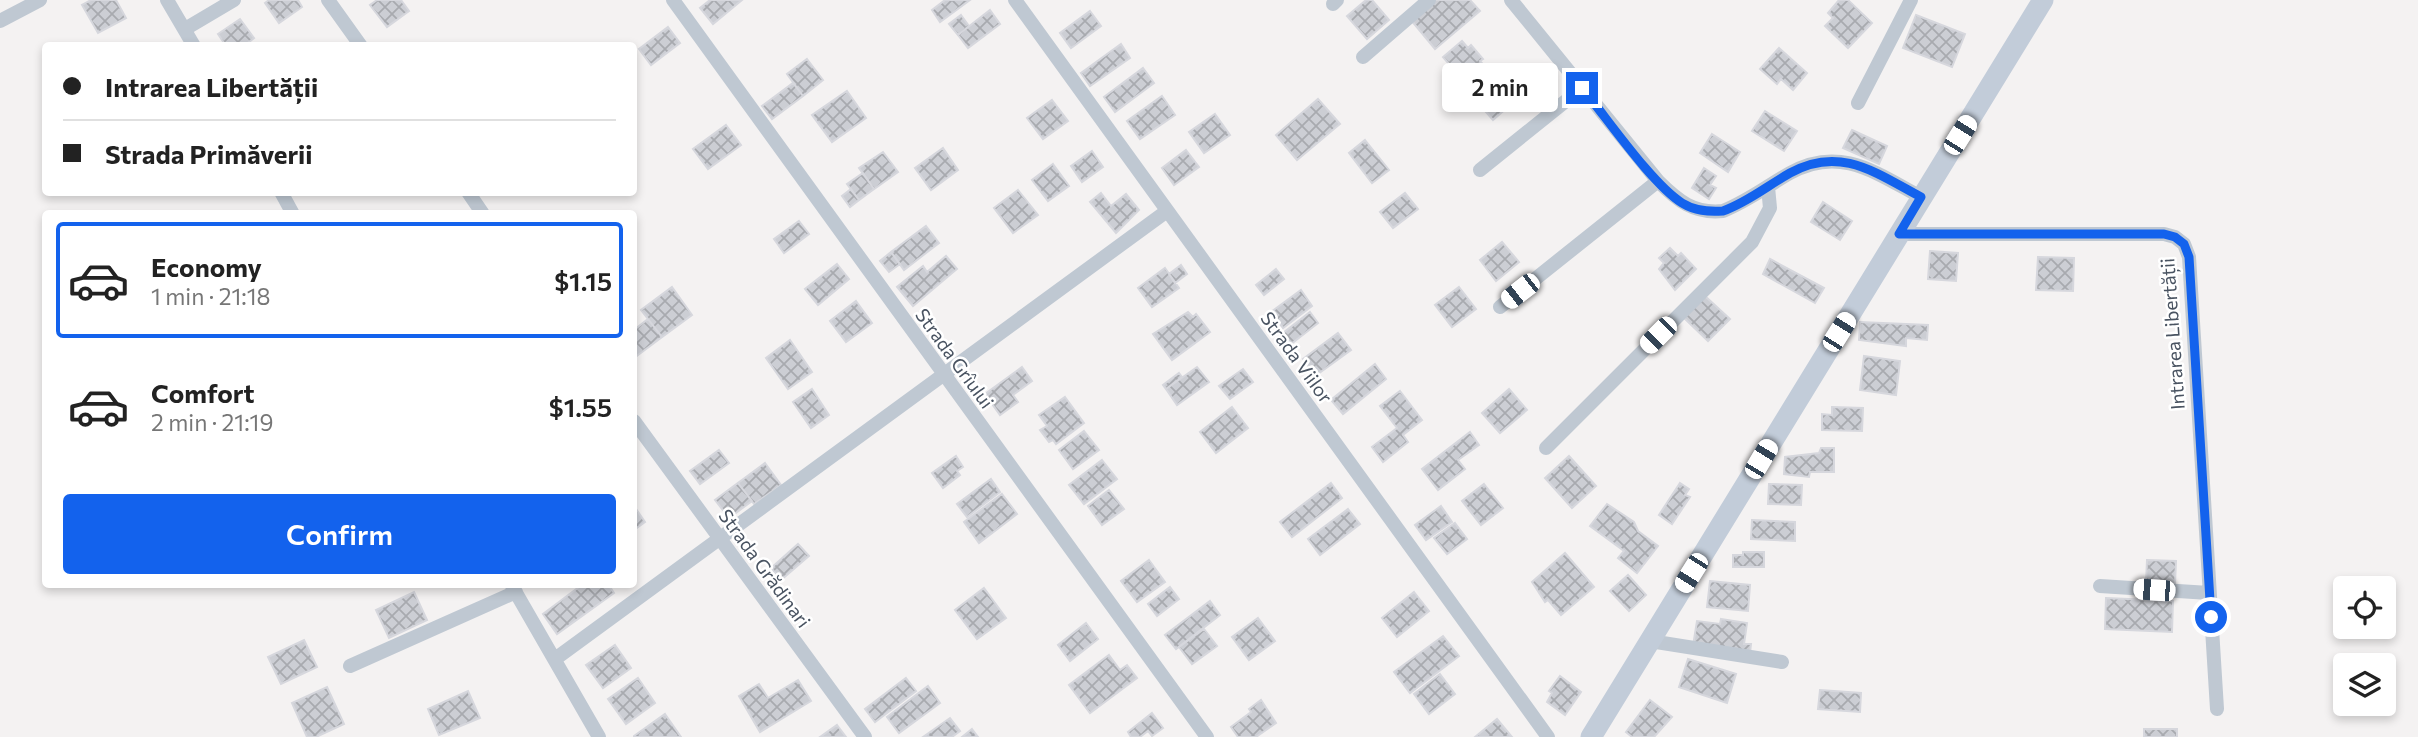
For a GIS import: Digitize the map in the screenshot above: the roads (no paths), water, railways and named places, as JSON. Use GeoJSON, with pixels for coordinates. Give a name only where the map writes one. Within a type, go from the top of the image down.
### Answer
{"type":"FeatureCollection","features":[{"type":"Feature","properties":{"kind":"main road"},"geometry":{"type":"LineString","coordinates":[[1591,737],[1933,178],[2036,2]]}},
{"type":"Feature","properties":{"kind":"street"},"geometry":{"type":"LineString","coordinates":[[0,21],[40,0]]}},
{"type":"Feature","properties":{"kind":"street"},"geometry":{"type":"LineString","coordinates":[[167,0],[192,42]]}},
{"type":"Feature","properties":{"kind":"street"},"geometry":{"type":"LineString","coordinates":[[185,29],[234,0]]}},
{"type":"Feature","properties":{"kind":"street"},"geometry":{"type":"LineString","coordinates":[[328,0],[358,42]]}},
{"type":"Feature","properties":{"kind":"street","name":"Strada Grîului"},"geometry":{"type":"LineString","coordinates":[[673,0],[1207,737]]}},
{"type":"Feature","properties":{"kind":"street","name":"Strada Viilor"},"geometry":{"type":"LineString","coordinates":[[1015,0],[1548,737]]}},
{"type":"Feature","properties":{"kind":"street"},"geometry":{"type":"LineString","coordinates":[[1363,57],[1429,0]]}},
{"type":"Feature","properties":{"kind":"street"},"geometry":{"type":"LineString","coordinates":[[1511,0],[1658,181],[1682,203],[1709,212],[1737,206],[1814,161],[1835,159],[1854,164],[1921,197]]}},
{"type":"Feature","properties":{"kind":"street"},"geometry":{"type":"LineString","coordinates":[[1857,103],[1911,0]]}},
{"type":"Feature","properties":{"kind":"street"},"geometry":{"type":"LineString","coordinates":[[1480,170],[1582,88]]}},
{"type":"Feature","properties":{"kind":"street"},"geometry":{"type":"LineString","coordinates":[[1500,307],[1658,181]]}},
{"type":"Feature","properties":{"kind":"street"},"geometry":{"type":"LineString","coordinates":[[1546,448],[1752,242],[1770,208],[1768,187]]}},
{"type":"Feature","properties":{"kind":"street"},"geometry":{"type":"LineString","coordinates":[[555,659],[1167,211]]}},
{"type":"Feature","properties":{"kind":"street","name":"Intrarea Libertății"},"geometry":{"type":"LineString","coordinates":[[1899,234],[2164,234],[2175,237],[2184,244],[2189,257],[2194,325],[2217,709]]}},
{"type":"Feature","properties":{"kind":"street","name":"Strada Grădinari"},"geometry":{"type":"LineString","coordinates":[[637,425],[865,737]]}},
{"type":"Feature","properties":{"kind":"street"},"geometry":{"type":"LineString","coordinates":[[2100,586],[2209,593]]}},
{"type":"Feature","properties":{"kind":"street"},"geometry":{"type":"LineString","coordinates":[[350,666],[514,588],[599,737]]}},
{"type":"Feature","properties":{"kind":"street"},"geometry":{"type":"LineString","coordinates":[[1650,641],[1782,662]]}}]}
